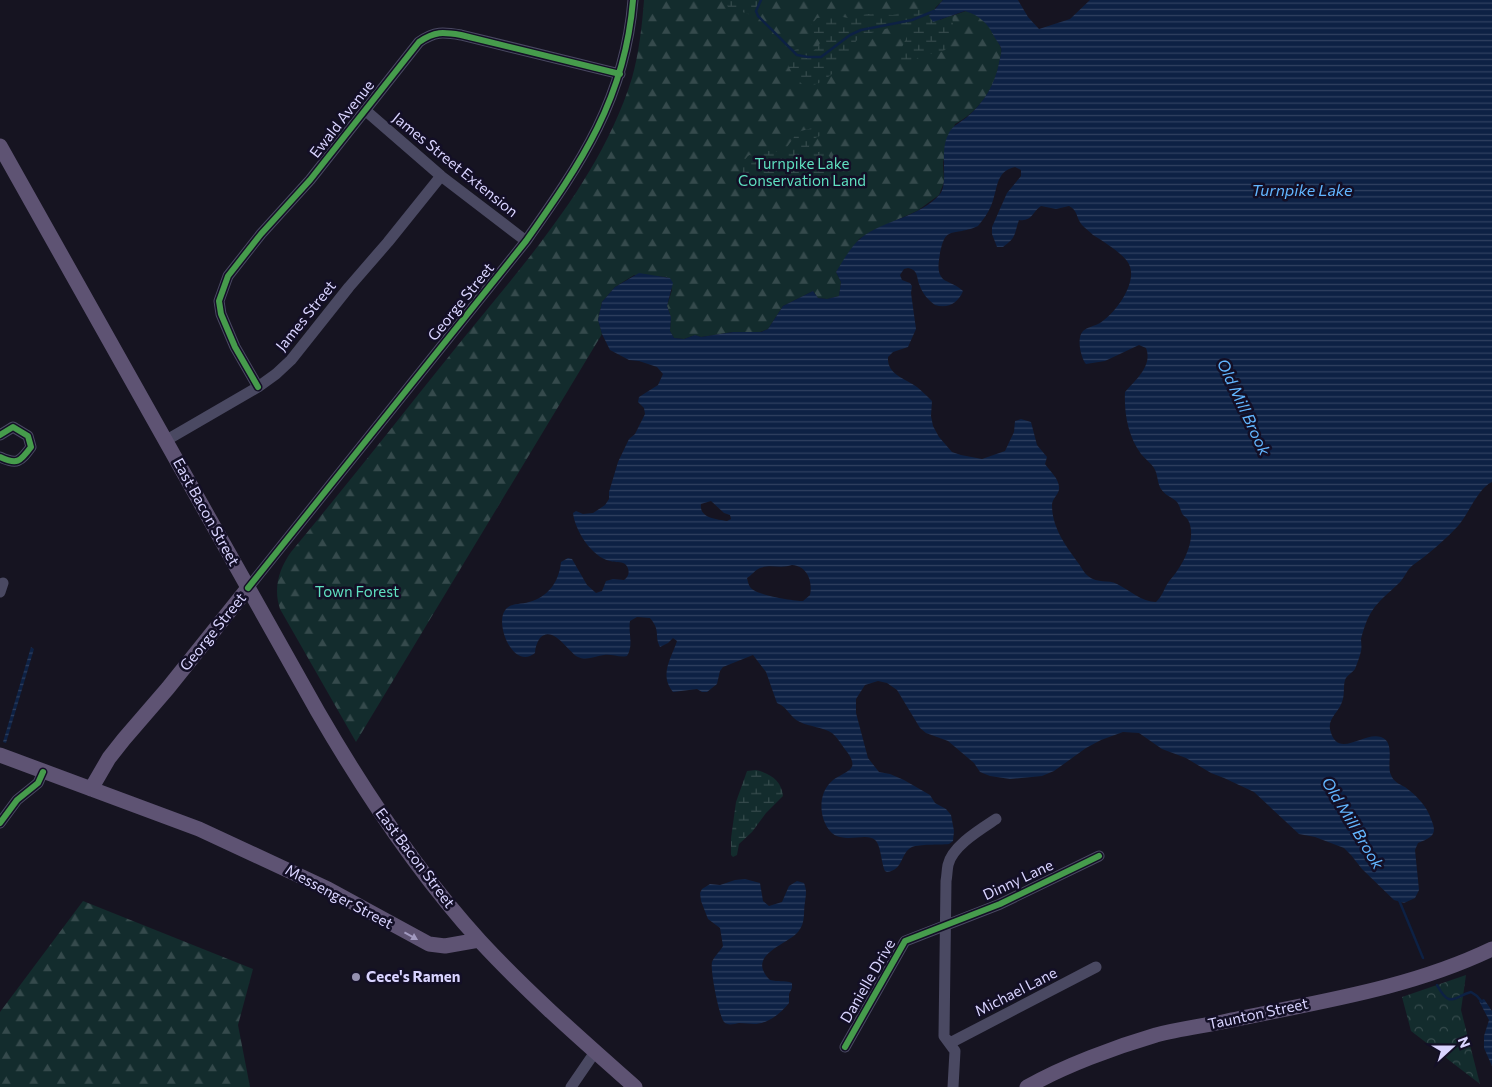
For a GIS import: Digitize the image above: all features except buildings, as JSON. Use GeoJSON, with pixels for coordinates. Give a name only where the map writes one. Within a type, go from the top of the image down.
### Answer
{"type":"FeatureCollection","features":[{"type":"Feature","properties":{"kind":"main road","name":"East Bacon Street"},"geometry":{"type":"LineString","coordinates":[[0,146],[318,712],[371,799],[402,844],[480,940]]}},
{"type":"Feature","properties":{"kind":"main road","name":"George Street"},"geometry":{"type":"LineString","coordinates":[[90,789],[109,758],[248,588]]}},
{"type":"Feature","properties":{"kind":"main road","name":"Messenger Street"},"geometry":{"type":"LineString","coordinates":[[0,755],[199,829],[328,889],[429,944],[446,946],[480,940]]}},
{"type":"Feature","properties":{"kind":"main road"},"geometry":{"type":"LineString","coordinates":[[480,940],[536,998],[635,1087]]}},
{"type":"Feature","properties":{"kind":"main road","name":"Taunton Street"},"geometry":{"type":"LineString","coordinates":[[1026,1087],[1120,1047],[1158,1035],[1388,987],[1432,974],[1492,948]]}},
{"type":"Feature","properties":{"kind":"street","name":"George Street"},"geometry":{"type":"LineString","coordinates":[[248,588],[526,241],[568,182],[607,109],[620,74],[633,0]]}},
{"type":"Feature","properties":{"kind":"street","name":"Ewald Avenue"},"geometry":{"type":"LineString","coordinates":[[258,388],[235,347],[221,314],[219,300],[228,276],[310,180],[419,42],[431,34],[445,32],[620,74]]}},
{"type":"Feature","properties":{"kind":"street","name":"James Street Extension"},"geometry":{"type":"LineString","coordinates":[[365,110],[440,176],[526,241]]}},
{"type":"Feature","properties":{"kind":"street","name":"James Street"},"geometry":{"type":"LineString","coordinates":[[165,441],[258,388],[291,360],[440,176]]}},
{"type":"Feature","properties":{"kind":"street"},"geometry":{"type":"LineString","coordinates":[[0,435],[13,427],[28,436],[31,447],[22,459],[12,462],[0,457]]}},
{"type":"Feature","properties":{"kind":"street"},"geometry":{"type":"LineString","coordinates":[[0,823],[17,800],[38,783],[43,772]]}},
{"type":"Feature","properties":{"kind":"street"},"geometry":{"type":"LineString","coordinates":[[953,1087],[955,1051],[944,1036],[946,881],[948,863],[955,852],[975,833],[996,819]]}},
{"type":"Feature","properties":{"kind":"street","name":"Dinny Lane"},"geometry":{"type":"LineString","coordinates":[[946,924],[1000,904],[1098,856]]}},
{"type":"Feature","properties":{"kind":"street","name":"Danielle Drive"},"geometry":{"type":"LineString","coordinates":[[845,1047],[905,941],[946,924]]}},
{"type":"Feature","properties":{"kind":"street","name":"Michael Lane"},"geometry":{"type":"LineString","coordinates":[[950,1043],[1096,968]]}},
{"type":"Feature","properties":{"kind":"street"},"geometry":{"type":"LineString","coordinates":[[570,1087],[595,1052]]}},
{"type":"Feature","properties":{"kind":"green space","name":"Town Forest"},"geometry":{"type":"Polygon","coordinates":[[[644,0],[943,0],[935,8],[940,20],[966,11],[975,15],[983,20],[992,30],[1000,47],[1001,55],[997,74],[984,99],[978,107],[955,124],[943,162],[944,182],[939,195],[917,211],[872,231],[859,239],[836,272],[841,282],[839,296],[827,299],[818,298],[813,291],[783,306],[768,329],[760,332],[733,332],[701,337],[695,335],[684,339],[674,338],[670,331],[671,317],[667,306],[672,290],[667,277],[634,275],[615,287],[602,302],[598,320],[602,334],[356,742],[280,609],[277,586],[280,572],[291,552],[529,258],[578,190],[599,154],[617,117],[632,78],[637,59],[644,0]]]}},
{"type":"Feature","properties":{"kind":"green space"},"geometry":{"type":"Polygon","coordinates":[[[724,0],[764,0],[751,15],[728,7],[724,0]]]}},
{"type":"Feature","properties":{"kind":"green space"},"geometry":{"type":"Polygon","coordinates":[[[902,8],[918,10],[935,8],[929,16],[940,20],[952,15],[954,33],[950,44],[945,50],[936,54],[919,56],[909,68],[903,66],[901,53],[908,34],[906,29],[899,25],[864,35],[857,40],[831,75],[819,83],[806,88],[789,68],[788,58],[790,52],[797,49],[814,50],[818,47],[820,43],[810,26],[817,18],[838,16],[848,18],[867,14],[893,15],[897,14],[902,8]]]}},
{"type":"Feature","properties":{"kind":"green space","name":"Turnpike Lake Conservation Land"},"geometry":{"type":"Polygon","coordinates":[[[823,126],[826,132],[812,140],[809,149],[814,153],[823,151],[830,157],[833,171],[826,179],[819,180],[810,176],[793,175],[783,172],[776,174],[757,187],[747,183],[742,169],[749,155],[759,157],[768,151],[778,152],[787,147],[797,133],[823,126]]]}},
{"type":"Feature","properties":{"kind":"green space"},"geometry":{"type":"Polygon","coordinates":[[[756,770],[774,778],[780,786],[783,796],[739,844],[737,855],[733,857],[731,855],[731,838],[736,802],[747,771],[756,770]]]}},
{"type":"Feature","properties":{"kind":"green space"},"geometry":{"type":"Polygon","coordinates":[[[83,901],[253,969],[238,1025],[250,1087],[0,1087],[0,1012],[83,901]]]}},
{"type":"Feature","properties":{"kind":"green space"},"geometry":{"type":"Polygon","coordinates":[[[1466,975],[1461,1010],[1480,1084],[1411,1031],[1402,997],[1466,975]]]}},
{"type":"Feature","properties":{"kind":"water","name":"Turnpike Lake"},"geometry":{"type":"Polygon","coordinates":[[[943,0],[1018,0],[1028,17],[1039,29],[1070,19],[1090,0],[1492,0],[1492,482],[1482,490],[1458,526],[1411,567],[1400,582],[1372,611],[1361,639],[1358,662],[1355,669],[1345,680],[1341,706],[1332,718],[1330,725],[1333,738],[1338,743],[1351,743],[1374,736],[1386,740],[1389,749],[1392,777],[1397,783],[1417,797],[1429,814],[1434,832],[1430,837],[1418,843],[1415,850],[1419,890],[1415,898],[1404,903],[1394,900],[1362,869],[1344,848],[1315,837],[1299,834],[1254,792],[1211,773],[1186,758],[1162,749],[1139,733],[1123,732],[1101,740],[1086,748],[1054,771],[1042,776],[1010,779],[990,776],[980,772],[974,763],[948,741],[926,733],[920,728],[897,690],[887,683],[878,681],[865,685],[856,699],[856,713],[868,758],[879,772],[904,780],[930,795],[935,803],[946,809],[951,815],[954,831],[953,841],[949,844],[912,847],[905,853],[896,868],[887,872],[885,871],[879,846],[875,840],[865,837],[843,838],[836,836],[830,831],[823,818],[821,807],[825,790],[832,781],[850,769],[852,761],[850,756],[832,733],[825,729],[804,724],[777,703],[766,672],[753,655],[723,667],[717,684],[707,692],[697,689],[673,692],[669,686],[667,673],[669,661],[677,641],[673,638],[660,647],[655,626],[650,618],[637,617],[630,621],[630,648],[627,656],[607,655],[581,658],[550,634],[540,638],[536,645],[535,653],[527,657],[520,656],[509,644],[503,627],[502,619],[504,612],[512,605],[536,600],[547,592],[558,576],[561,562],[568,558],[572,559],[587,585],[596,593],[602,591],[606,581],[613,579],[624,580],[629,572],[625,564],[603,559],[591,549],[577,528],[573,513],[576,511],[583,514],[593,513],[605,505],[609,499],[609,492],[618,462],[629,439],[635,434],[645,414],[644,408],[638,402],[639,397],[658,385],[663,374],[657,367],[629,360],[610,350],[598,320],[602,302],[615,287],[639,273],[670,278],[673,283],[667,306],[671,317],[670,331],[674,338],[684,339],[695,335],[701,337],[733,332],[761,332],[768,329],[783,306],[813,291],[818,298],[827,299],[839,296],[841,282],[836,272],[857,241],[880,227],[923,208],[940,194],[944,183],[944,150],[948,135],[984,99],[992,86],[997,71],[1001,48],[990,29],[980,18],[965,11],[933,22],[929,16],[943,0]],[[1015,167],[1009,169],[1000,177],[991,206],[978,226],[951,233],[944,240],[939,260],[939,270],[943,279],[963,291],[955,302],[944,306],[935,305],[922,291],[917,275],[912,269],[904,269],[900,275],[902,280],[910,283],[912,286],[911,293],[916,329],[908,347],[893,352],[888,357],[888,363],[894,372],[917,387],[932,401],[931,416],[933,426],[939,437],[952,452],[982,459],[1005,451],[1014,432],[1015,421],[1021,419],[1031,422],[1037,445],[1047,457],[1045,464],[1059,484],[1058,492],[1052,505],[1054,521],[1065,543],[1084,572],[1099,581],[1114,583],[1141,598],[1156,602],[1184,560],[1190,543],[1191,527],[1176,501],[1161,489],[1155,470],[1141,454],[1133,440],[1128,424],[1125,392],[1145,367],[1148,355],[1146,348],[1139,345],[1105,361],[1086,364],[1082,357],[1080,343],[1083,331],[1100,323],[1119,304],[1129,286],[1131,268],[1120,254],[1082,225],[1074,210],[1069,206],[1056,209],[1041,206],[1027,220],[1019,220],[1011,241],[1003,247],[997,247],[992,234],[992,227],[1007,193],[1021,176],[1021,170],[1015,167]],[[711,501],[701,504],[701,509],[709,517],[727,521],[731,519],[730,515],[724,513],[711,501]],[[792,565],[768,566],[758,569],[747,578],[749,586],[761,593],[784,599],[803,601],[810,595],[811,590],[808,575],[802,568],[792,565]]]}},
{"type":"Feature","properties":{"kind":"water"},"geometry":{"type":"Polygon","coordinates":[[[31,647],[34,649],[6,743],[3,742],[31,647]]]}},
{"type":"Feature","properties":{"kind":"water"},"geometry":{"type":"Polygon","coordinates":[[[745,879],[760,883],[763,901],[769,906],[782,902],[789,886],[797,881],[804,883],[806,892],[804,917],[798,932],[765,957],[762,964],[770,980],[792,983],[789,1003],[778,1014],[759,1024],[729,1024],[724,1022],[722,1018],[712,974],[712,962],[723,946],[720,928],[708,919],[700,893],[702,889],[710,884],[720,885],[745,879]]]}},
{"type":"Feature","properties":{"kind":"water"},"geometry":{"type":"Polygon","coordinates":[[[1484,999],[1492,1011],[1492,1066],[1484,1048],[1484,1036],[1489,1020],[1479,1001],[1484,999]]]}},
{"type":"Feature","properties":{"kind":"waterway","name":"Old Mill Brook"},"geometry":{"type":"LineString","coordinates":[[761,0],[756,11],[758,16],[797,55],[808,57],[821,57],[850,35],[861,30],[912,20],[934,11]]}},
{"type":"Feature","properties":{"kind":"waterway","name":"Old Mill Brook"},"geometry":{"type":"LineString","coordinates":[[1399,900],[1423,958]]}},
{"type":"Feature","properties":{"kind":"waterway","name":"Old Mill Brook"},"geometry":{"type":"LineString","coordinates":[[1437,985],[1445,997],[1449,999],[1471,992],[1482,1002]]}},
{"type":"Feature","properties":{"kind":"cycle path"},"geometry":{"type":"LineString","coordinates":[[248,588],[526,241],[565,184],[582,157],[610,99],[621,68],[633,0]]}},
{"type":"Feature","properties":{"kind":"cycle path"},"geometry":{"type":"LineString","coordinates":[[258,387],[235,347],[221,314],[219,301],[228,276],[261,234],[310,180],[419,42],[435,34],[455,34],[620,74]]}},
{"type":"Feature","properties":{"kind":"cycle path"},"geometry":{"type":"LineString","coordinates":[[0,435],[13,427],[28,436],[31,447],[18,461],[10,461],[0,457]]}},
{"type":"Feature","properties":{"kind":"cycle path"},"geometry":{"type":"LineString","coordinates":[[0,823],[17,800],[38,783],[43,772]]}},
{"type":"Feature","properties":{"kind":"cycle path"},"geometry":{"type":"LineString","coordinates":[[845,1047],[905,941],[1000,904],[1099,856]]}},
{"type":"Feature","properties":{"kind":"place","name":"Cece's Ramen"},"geometry":{"type":"Point","coordinates":[356,977]}}]}
